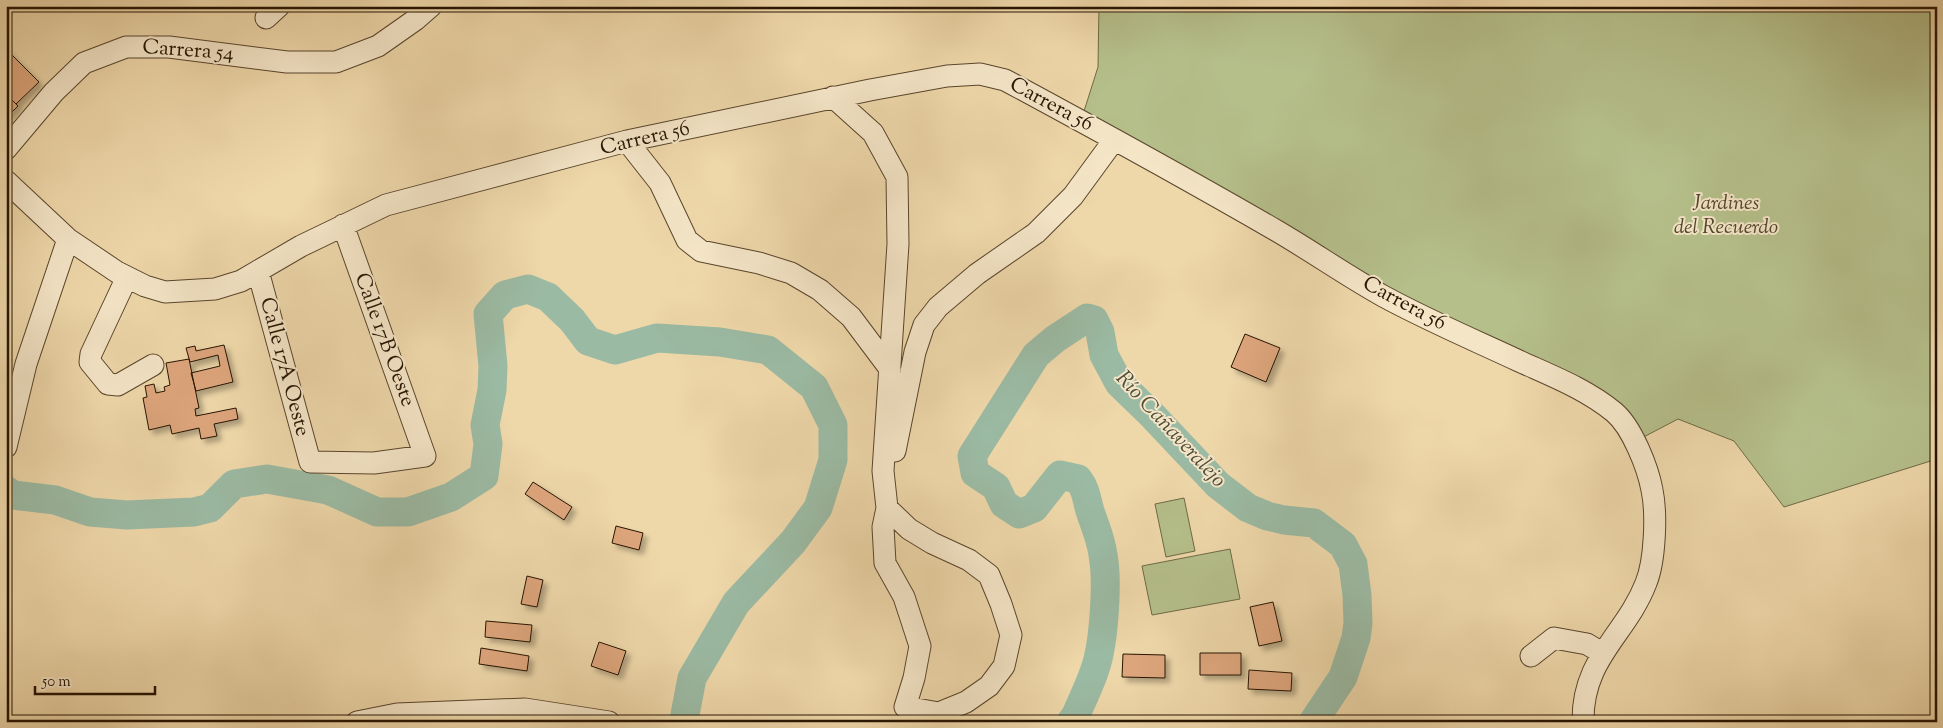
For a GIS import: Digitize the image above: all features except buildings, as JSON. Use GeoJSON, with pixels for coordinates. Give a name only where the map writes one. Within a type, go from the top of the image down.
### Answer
{"type":"FeatureCollection","features":[{"type":"Feature","properties":{"kind":"street","name":"Carrera 54"},"geometry":{"type":"LineString","coordinates":[[6,149],[54,92],[84,62],[126,47],[169,47],[286,62],[336,62],[378,46],[415,20],[431,6]]}},
{"type":"Feature","properties":{"kind":"street","name":"Carrera 56"},"geometry":{"type":"LineString","coordinates":[[6,181],[68,239],[122,275],[145,286],[165,292],[214,289],[241,281],[294,250],[386,205],[627,141],[833,97],[947,76],[980,74],[1005,80],[1278,232],[1384,296],[1478,342],[1578,387],[1617,414],[1636,441],[1652,490],[1654,539],[1647,581],[1633,608],[1602,653],[1591,675],[1583,704],[1583,722]]}},
{"type":"Feature","properties":{"kind":"street"},"geometry":{"type":"LineString","coordinates":[[833,97],[874,133],[897,177],[898,244],[883,471],[886,508],[883,528],[885,563],[904,597],[920,646],[906,707],[939,713],[966,702],[990,686],[1004,666],[1011,635],[1001,604],[988,575],[969,560],[932,543],[909,529],[886,508]]}},
{"type":"Feature","properties":{"kind":"street"},"geometry":{"type":"LineString","coordinates":[[883,471],[891,463],[897,444],[915,352],[924,325],[945,301],[977,274],[1036,232],[1067,202],[1114,140]]}},
{"type":"Feature","properties":{"kind":"street"},"geometry":{"type":"LineString","coordinates":[[627,141],[660,182],[687,240],[701,251],[759,263],[792,273],[820,290],[851,317],[890,369]]}},
{"type":"Feature","properties":{"kind":"street","name":"Calle 17B Oeste"},"geometry":{"type":"LineString","coordinates":[[310,462],[374,463],[425,456],[343,225]]}},
{"type":"Feature","properties":{"kind":"street"},"geometry":{"type":"LineString","coordinates":[[6,447],[26,364],[68,239]]}},
{"type":"Feature","properties":{"kind":"street","name":"Calle 17A Oeste"},"geometry":{"type":"LineString","coordinates":[[258,271],[310,462]]}},
{"type":"Feature","properties":{"kind":"street"},"geometry":{"type":"LineString","coordinates":[[122,275],[91,354],[90,362],[108,384],[118,385],[153,365]]}},
{"type":"Feature","properties":{"kind":"street"},"geometry":{"type":"LineString","coordinates":[[1531,656],[1554,638],[1587,644],[1602,653]]}},
{"type":"Feature","properties":{"kind":"street"},"geometry":{"type":"LineString","coordinates":[[357,722],[397,714],[525,709],[609,722]]}},
{"type":"Feature","properties":{"kind":"green space","name":"Jardines del Recuerdo"},"geometry":{"type":"Polygon","coordinates":[[[1099,6],[1937,6],[1937,459],[1784,507],[1734,441],[1678,419],[1636,441],[1617,414],[1478,342],[1079,120],[1085,108],[1098,67],[1099,6]]]}},
{"type":"Feature","properties":{"kind":"green space"},"geometry":{"type":"Polygon","coordinates":[[[1184,498],[1195,551],[1166,557],[1155,504],[1184,498]]]}},
{"type":"Feature","properties":{"kind":"green space"},"geometry":{"type":"Polygon","coordinates":[[[1230,549],[1240,599],[1152,615],[1142,566],[1230,549]]]}},
{"type":"Feature","properties":{"kind":"waterway","name":"Río Cañaveralejo"},"geometry":{"type":"LineString","coordinates":[[6,490],[13,495],[55,500],[90,512],[127,515],[194,512],[210,508],[234,484],[267,479],[328,490],[377,512],[408,512],[451,497],[484,476],[488,444],[485,425],[492,390],[493,366],[488,314],[505,295],[528,289],[548,297],[572,320],[588,341],[615,350],[657,338],[720,342],[768,350],[814,387],[833,425],[833,460],[818,508],[793,542],[736,603],[692,678],[685,722]]}},
{"type":"Feature","properties":{"kind":"waterway","name":"Río Cañaveralejo"},"geometry":{"type":"LineString","coordinates":[[1071,722],[1076,715],[1095,669],[1101,644],[1104,612],[1105,580],[1102,549],[1085,491],[1078,479],[1060,475],[1034,508],[1019,514],[1004,504],[996,487],[975,473],[972,456],[1036,355],[1055,339],[1087,318],[1094,320],[1100,332],[1104,355],[1119,383],[1218,485],[1248,508],[1267,516],[1284,520],[1314,523],[1343,545],[1353,564],[1357,595],[1358,623],[1356,638],[1343,677],[1313,722]]}}]}
